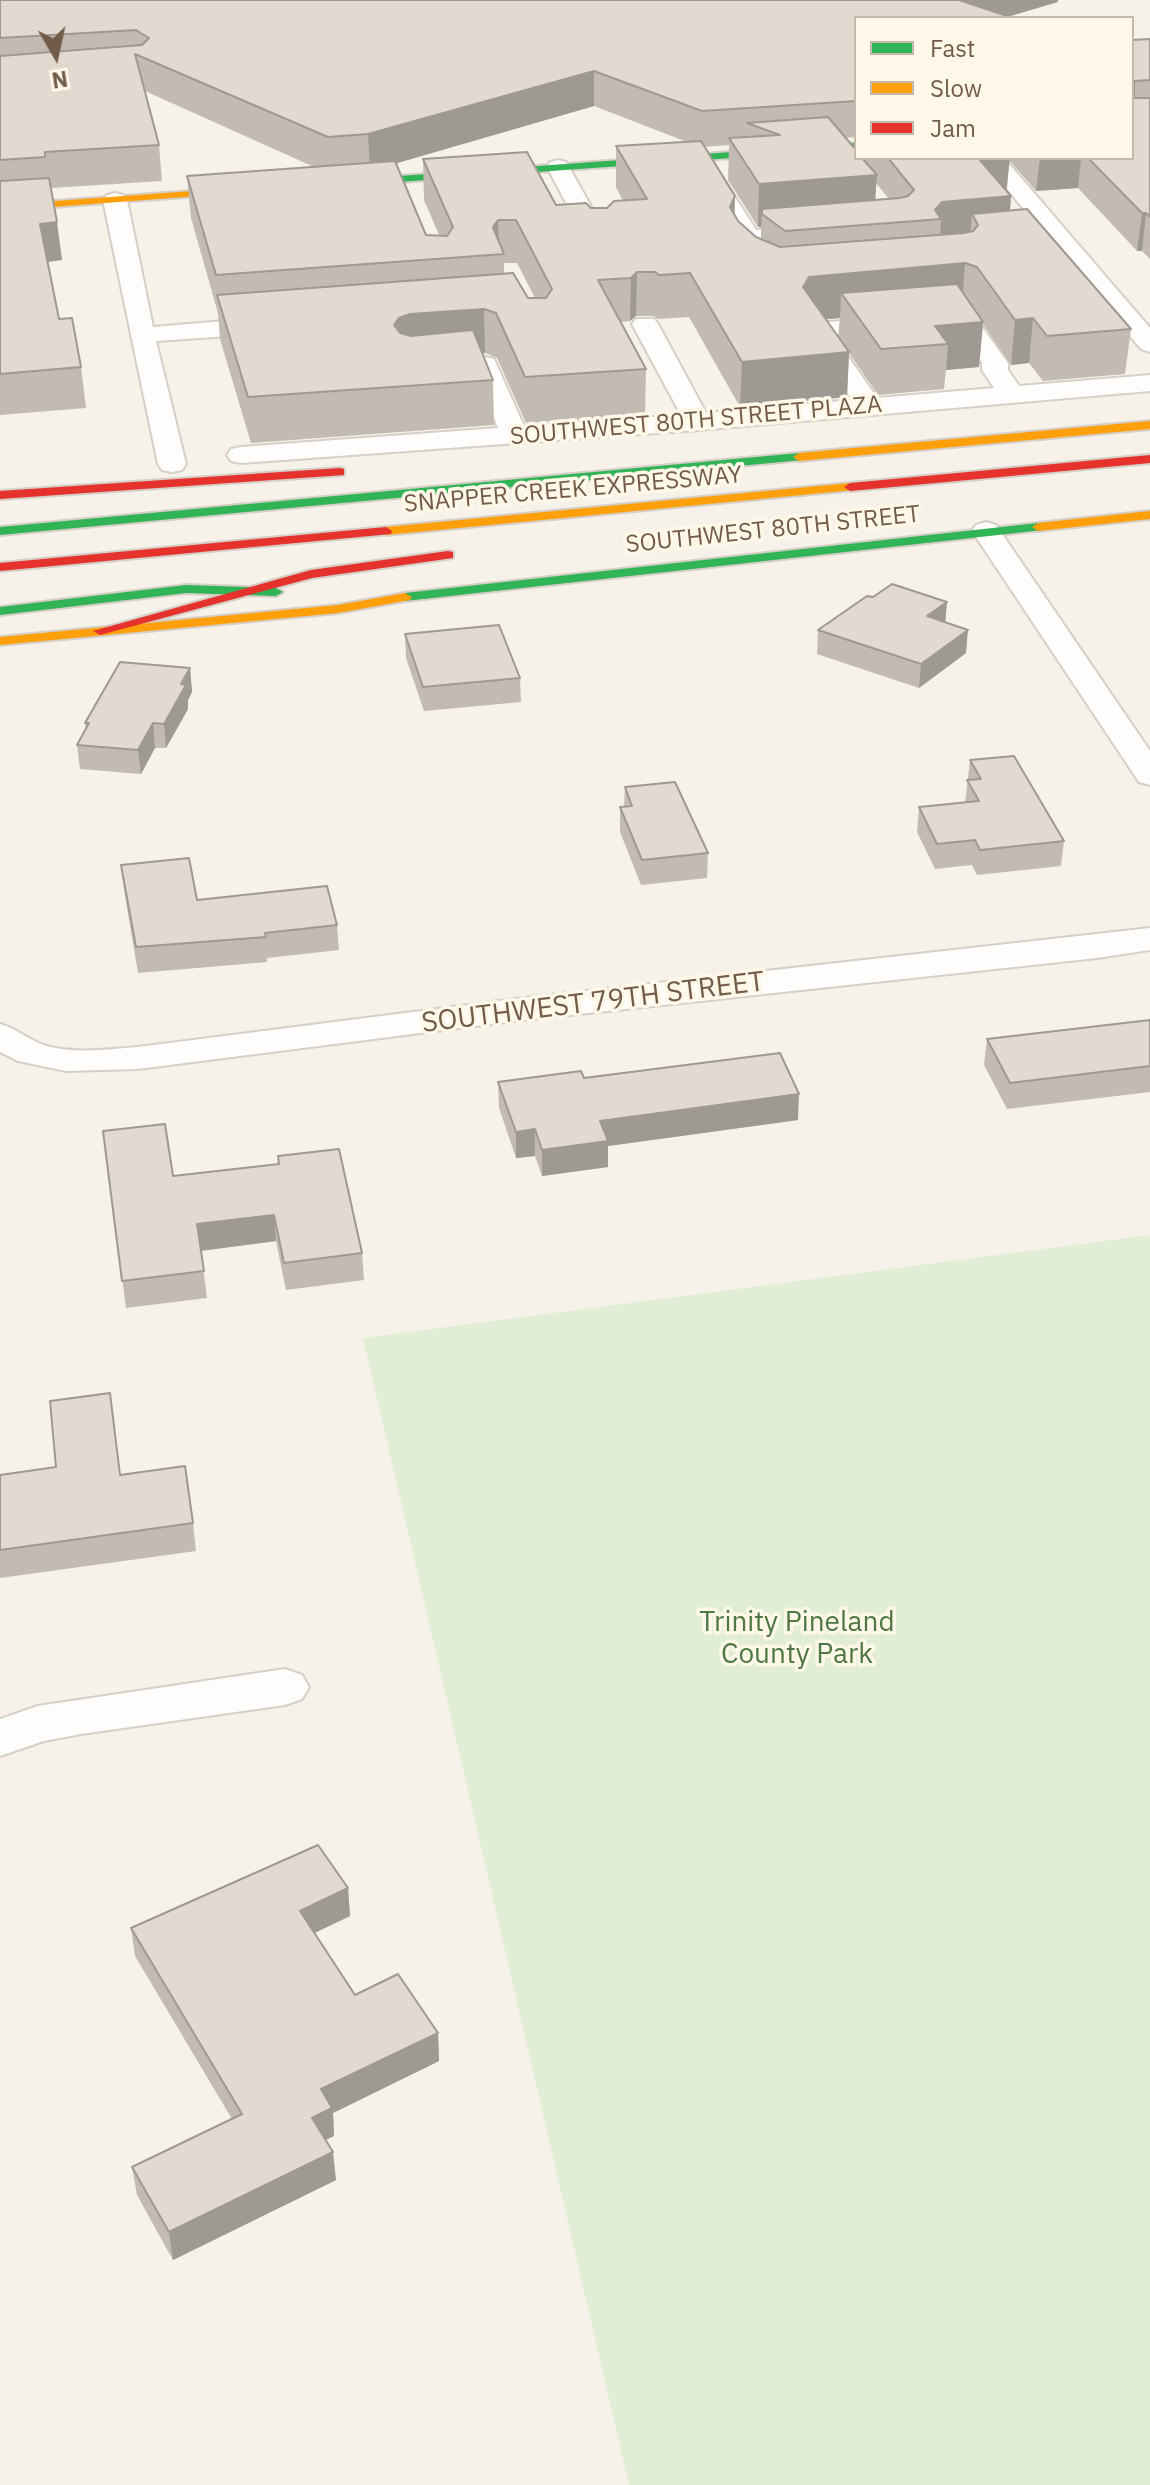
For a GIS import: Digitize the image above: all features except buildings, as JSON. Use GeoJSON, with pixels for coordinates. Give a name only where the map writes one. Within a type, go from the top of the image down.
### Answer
{"type":"FeatureCollection","features":[{"type":"Feature","properties":{"kind":"main road"},"geometry":{"type":"LineString","coordinates":[[324,185],[832,147]]}},
{"type":"Feature","properties":{"kind":"main road"},"geometry":{"type":"LineString","coordinates":[[0,208],[262,189]]}},
{"type":"Feature","properties":{"kind":"main road","name":"SNAPPER CREEK EXPRESSWAY"},"geometry":{"type":"LineString","coordinates":[[0,531],[1150,425]]}},
{"type":"Feature","properties":{"kind":"main road"},"geometry":{"type":"LineString","coordinates":[[534,462],[1006,440]]}},
{"type":"Feature","properties":{"kind":"main road","name":"SNAPPER CREEK EXPRESSWAY"},"geometry":{"type":"LineString","coordinates":[[0,567],[1150,459]]}},
{"type":"Feature","properties":{"kind":"main road"},"geometry":{"type":"LineString","coordinates":[[0,495],[362,471]]}},
{"type":"Feature","properties":{"kind":"main road"},"geometry":{"type":"LineString","coordinates":[[955,496],[1150,473]]}},
{"type":"Feature","properties":{"kind":"main road","name":"SOUTHWEST 80TH STREET"},"geometry":{"type":"LineString","coordinates":[[0,641],[338,609],[402,597],[1150,515]]}},
{"type":"Feature","properties":{"kind":"main road"},"geometry":{"type":"LineString","coordinates":[[100,631],[244,590],[340,569],[471,553]]}},
{"type":"Feature","properties":{"kind":"main road","name":"SOUTHWEST 80TH STREET"},"geometry":{"type":"LineString","coordinates":[[0,611],[186,589],[402,597]]}},
{"type":"Feature","properties":{"kind":"street"},"geometry":{"type":"LineString","coordinates":[[832,147],[853,157]]}},
{"type":"Feature","properties":{"kind":"street"},"geometry":{"type":"LineString","coordinates":[[699,157],[749,249],[838,231]]}},
{"type":"Feature","properties":{"kind":"street"},"geometry":{"type":"LineString","coordinates":[[994,160],[1150,344]]}},
{"type":"Feature","properties":{"kind":"street"},"geometry":{"type":"LineString","coordinates":[[558,167],[599,242]]}},
{"type":"Feature","properties":{"kind":"street"},"geometry":{"type":"LineString","coordinates":[[401,179],[412,206]]}},
{"type":"Feature","properties":{"kind":"street"},"geometry":{"type":"LineString","coordinates":[[115,200],[172,464]]}},
{"type":"Feature","properties":{"kind":"street"},"geometry":{"type":"LineString","coordinates":[[1027,241],[1059,239]]}},
{"type":"Feature","properties":{"kind":"street"},"geometry":{"type":"LineString","coordinates":[[870,407],[816,329],[962,317],[995,363],[995,370],[1012,395]]}},
{"type":"Feature","properties":{"kind":"street"},"geometry":{"type":"LineString","coordinates":[[142,335],[301,323]]}},
{"type":"Feature","properties":{"kind":"street"},"geometry":{"type":"LineString","coordinates":[[645,324],[698,422]]}},
{"type":"Feature","properties":{"kind":"street"},"geometry":{"type":"LineString","coordinates":[[426,369],[485,364],[515,436]]}},
{"type":"Feature","properties":{"kind":"street","name":"SOUTHWEST 80TH STREET PLAZA"},"geometry":{"type":"LineString","coordinates":[[241,455],[698,422],[1150,383]]}},
{"type":"Feature","properties":{"kind":"street"},"geometry":{"type":"LineString","coordinates":[[986,531],[1150,775]]}},
{"type":"Feature","properties":{"kind":"street","name":"SOUTHWEST 79TH STREET"},"geometry":{"type":"LineString","coordinates":[[0,1035],[20,1049],[36,1055],[84,1060],[173,1054],[515,1010],[1066,951],[1150,939]]}},
{"type":"Feature","properties":{"kind":"street"},"geometry":{"type":"LineString","coordinates":[[0,1738],[38,1724],[81,1716],[285,1687]]}},
{"type":"Feature","properties":{"kind":"green space","name":"Trinity Pineland County Park"},"geometry":{"type":"Polygon","coordinates":[[[1150,1235],[1150,2485],[629,2485],[363,1338],[1150,1235]]]}},
{"type":"Feature","properties":{"kind":"traffic: fast"},"geometry":{"type":"LineString","coordinates":[[344,183],[854,146]]}},
{"type":"Feature","properties":{"kind":"traffic: fast"},"geometry":{"type":"LineString","coordinates":[[0,531],[799,457]]}},
{"type":"Feature","properties":{"kind":"traffic: fast"},"geometry":{"type":"LineString","coordinates":[[405,597],[1038,527]]}},
{"type":"Feature","properties":{"kind":"traffic: fast"},"geometry":{"type":"LineString","coordinates":[[0,611],[186,589],[276,592]]}},
{"type":"Feature","properties":{"kind":"traffic: slow"},"geometry":{"type":"LineString","coordinates":[[0,208],[247,190]]}},
{"type":"Feature","properties":{"kind":"traffic: slow"},"geometry":{"type":"LineString","coordinates":[[799,457],[1150,425]]}},
{"type":"Feature","properties":{"kind":"traffic: slow"},"geometry":{"type":"LineString","coordinates":[[386,531],[850,487]]}},
{"type":"Feature","properties":{"kind":"traffic: slow"},"geometry":{"type":"LineString","coordinates":[[1038,527],[1150,515]]}},
{"type":"Feature","properties":{"kind":"traffic: slow"},"geometry":{"type":"LineString","coordinates":[[0,641],[338,609],[405,597]]}},
{"type":"Feature","properties":{"kind":"traffic: jam"},"geometry":{"type":"LineString","coordinates":[[850,487],[1150,459]]}},
{"type":"Feature","properties":{"kind":"traffic: jam"},"geometry":{"type":"LineString","coordinates":[[0,495],[340,472]]}},
{"type":"Feature","properties":{"kind":"traffic: jam"},"geometry":{"type":"LineString","coordinates":[[0,567],[386,531]]}},
{"type":"Feature","properties":{"kind":"traffic: jam"},"geometry":{"type":"LineString","coordinates":[[100,631],[311,574],[448,555]]}}]}
